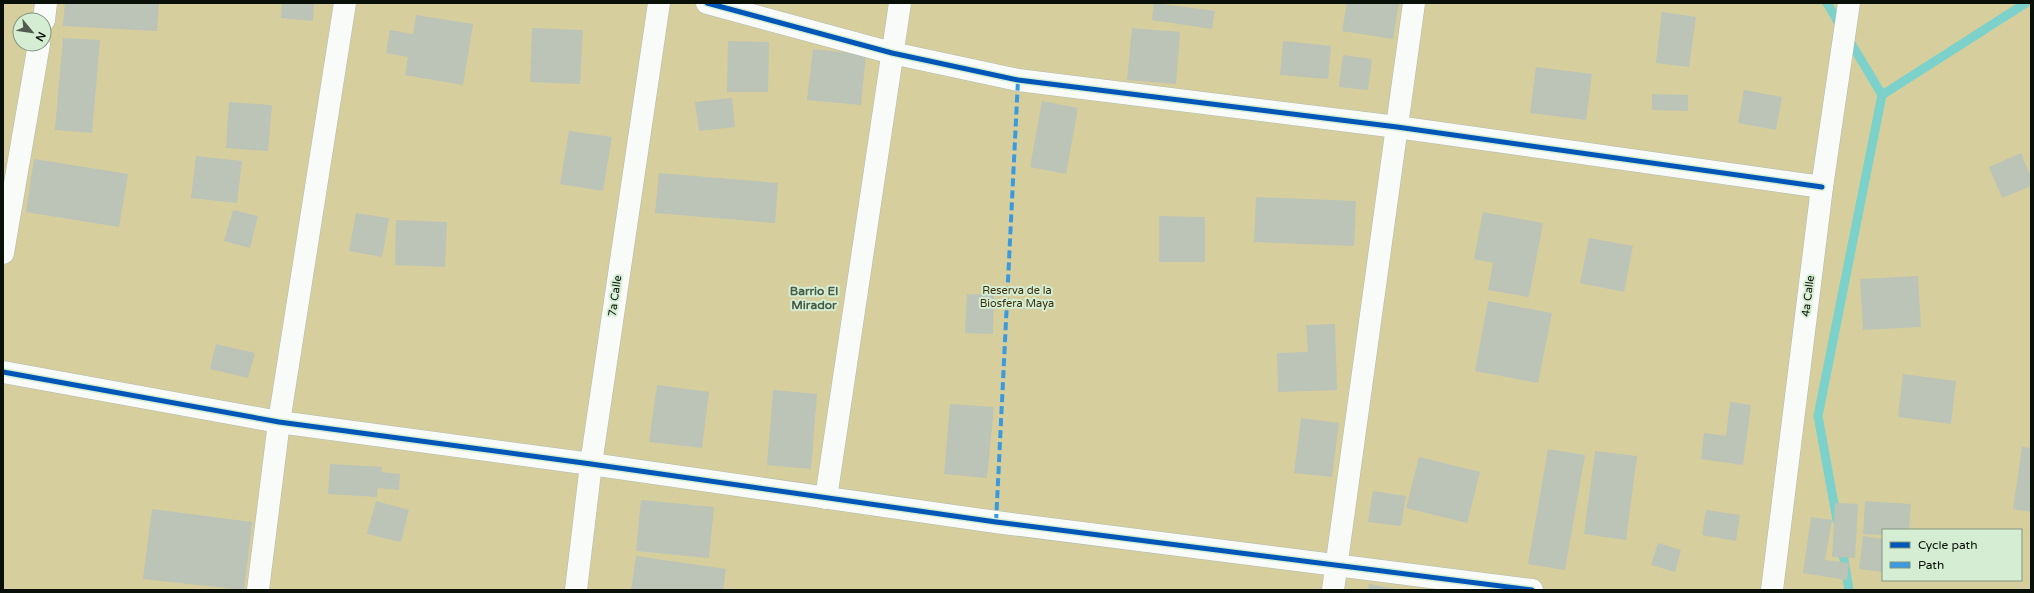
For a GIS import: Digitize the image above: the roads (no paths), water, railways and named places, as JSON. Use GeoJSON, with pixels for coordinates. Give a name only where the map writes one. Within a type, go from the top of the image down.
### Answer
{"type":"FeatureCollection","features":[{"type":"Feature","properties":{"kind":"street"},"geometry":{"type":"LineString","coordinates":[[258,590],[279,422],[346,3]]}},
{"type":"Feature","properties":{"kind":"street","name":"7a Calle"},"geometry":{"type":"LineString","coordinates":[[576,590],[591,464],[659,3]]}},
{"type":"Feature","properties":{"kind":"street"},"geometry":{"type":"LineString","coordinates":[[707,3],[892,53],[1018,80],[1397,127],[1822,187]]}},
{"type":"Feature","properties":{"kind":"street"},"geometry":{"type":"LineString","coordinates":[[826,498],[900,3]]}},
{"type":"Feature","properties":{"kind":"street"},"geometry":{"type":"LineString","coordinates":[[1333,590],[1414,3]]}},
{"type":"Feature","properties":{"kind":"street","name":"4a Calle"},"geometry":{"type":"LineString","coordinates":[[1772,590],[1822,187],[1849,3]]}},
{"type":"Feature","properties":{"kind":"street"},"geometry":{"type":"LineString","coordinates":[[3,254],[38,52]]}},
{"type":"Feature","properties":{"kind":"street"},"geometry":{"type":"LineString","coordinates":[[3,372],[279,422],[591,464],[996,522],[1337,564],[1532,590]]}},
{"type":"Feature","properties":{"kind":"waterway"},"geometry":{"type":"LineString","coordinates":[[1827,3],[1841,27]]}},
{"type":"Feature","properties":{"kind":"waterway"},"geometry":{"type":"LineString","coordinates":[[1837,520],[1818,416],[1882,95],[2026,3]]}},
{"type":"Feature","properties":{"kind":"waterway"},"geometry":{"type":"LineString","coordinates":[[1848,38],[1882,95]]}},
{"type":"Feature","properties":{"kind":"waterway"},"geometry":{"type":"LineString","coordinates":[[1842,547],[1849,590]]}},
{"type":"Feature","properties":{"kind":"district","name":"Barrio El Mirador"},"geometry":{"type":"Point","coordinates":[814,298]}},
{"type":"Feature","properties":{"kind":"park label","name":"Reserva de la Biosfera Maya"},"geometry":{"type":"Point","coordinates":[1017,296]}}]}
